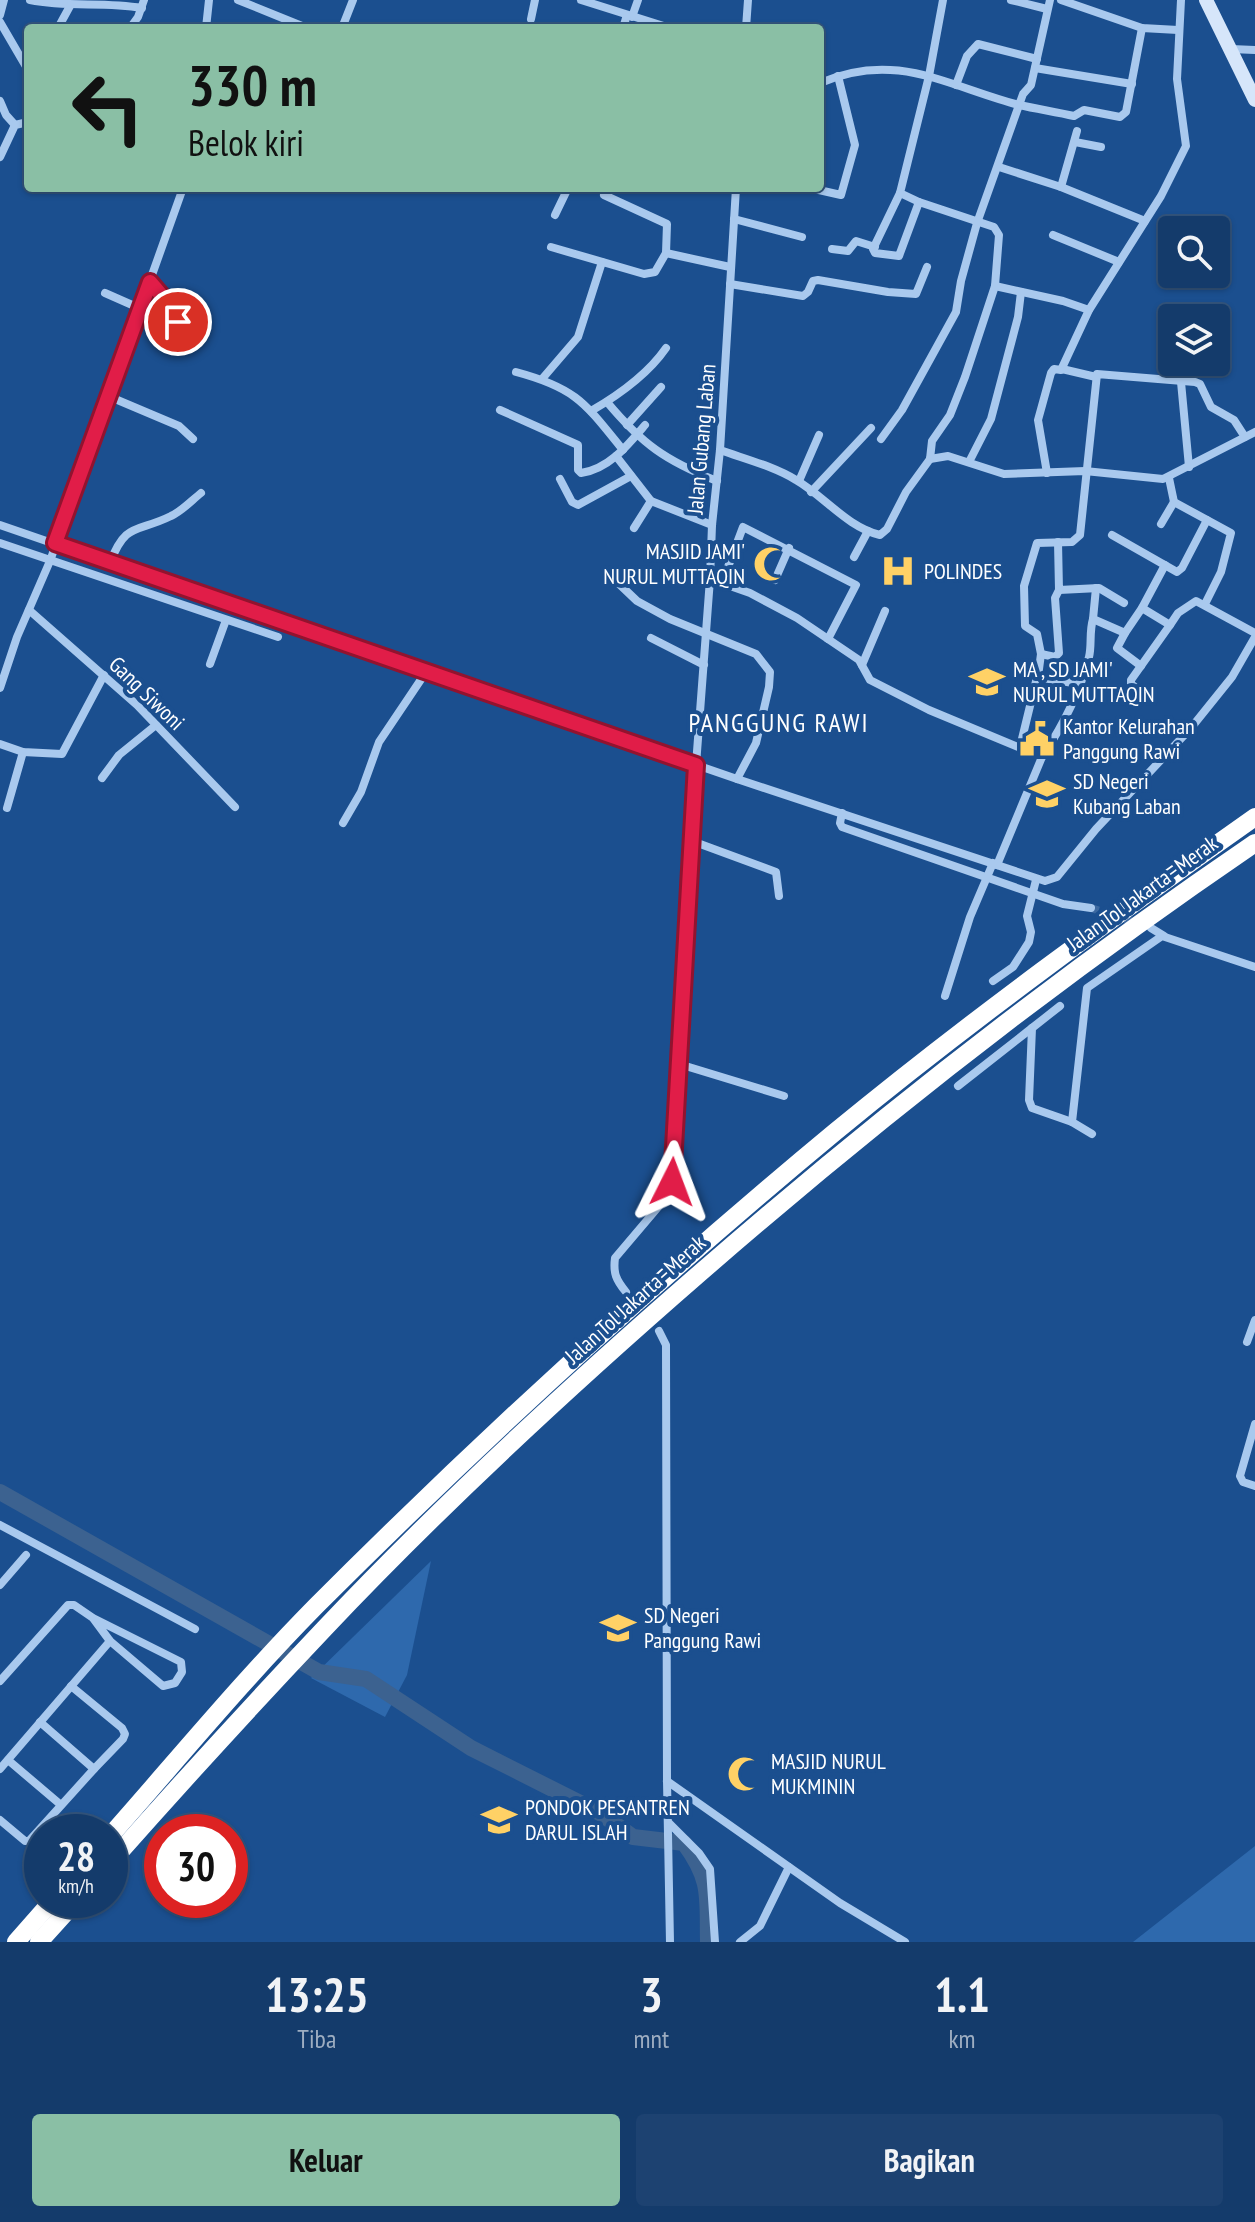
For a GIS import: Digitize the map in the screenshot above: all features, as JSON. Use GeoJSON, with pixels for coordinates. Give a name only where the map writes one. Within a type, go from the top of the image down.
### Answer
{"type":"FeatureCollection","features":[{"type":"Feature","properties":{"kind":"highway","name":"Jalan Tol Jakarta–Merak"},"geometry":{"type":"LineString","coordinates":[[128,1816],[314,1609],[515,1412],[659,1282],[837,1131],[1130,905],[1255,817]]}},
{"type":"Feature","properties":{"kind":"highway","name":"Jalan Tol Jakarta–Merak"},"geometry":{"type":"LineString","coordinates":[[128,1843],[323,1630],[517,1439],[629,1335],[797,1188],[969,1050],[1155,910],[1255,843]]}},
{"type":"Feature","properties":{"kind":"highway"},"geometry":{"type":"LineString","coordinates":[[16,1942],[37,1918]]}},
{"type":"Feature","properties":{"kind":"highway"},"geometry":{"type":"LineString","coordinates":[[39,1942],[61,1918]]}},
{"type":"Feature","properties":{"kind":"street"},"geometry":{"type":"LineString","coordinates":[[0,15],[4,0]]}},
{"type":"Feature","properties":{"kind":"street"},"geometry":{"type":"LineString","coordinates":[[30,0],[70,6],[143,4],[132,24]]}},
{"type":"Feature","properties":{"kind":"street"},"geometry":{"type":"LineString","coordinates":[[206,24],[209,0]]}},
{"type":"Feature","properties":{"kind":"street"},"geometry":{"type":"LineString","coordinates":[[238,0],[297,24]]}},
{"type":"Feature","properties":{"kind":"street"},"geometry":{"type":"LineString","coordinates":[[344,24],[353,0]]}},
{"type":"Feature","properties":{"kind":"street"},"geometry":{"type":"LineString","coordinates":[[531,19],[535,0]]}},
{"type":"Feature","properties":{"kind":"street"},"geometry":{"type":"LineString","coordinates":[[581,0],[657,24]]}},
{"type":"Feature","properties":{"kind":"street"},"geometry":{"type":"LineString","coordinates":[[625,24],[638,0]]}},
{"type":"Feature","properties":{"kind":"street"},"geometry":{"type":"LineString","coordinates":[[746,24],[748,0]]}},
{"type":"Feature","properties":{"kind":"street"},"geometry":{"type":"LineString","coordinates":[[919,202],[899,256],[875,253],[900,193],[929,76],[943,0]]}},
{"type":"Feature","properties":{"kind":"street"},"geometry":{"type":"LineString","coordinates":[[881,439],[902,410],[956,312],[977,223],[1023,93],[1031,85],[1049,5],[1011,0]]}},
{"type":"Feature","properties":{"kind":"street"},"geometry":{"type":"LineString","coordinates":[[1061,0],[1142,28],[1178,30]]}},
{"type":"Feature","properties":{"kind":"street"},"geometry":{"type":"LineString","coordinates":[[1062,369],[1089,310],[1145,221],[1186,146],[1177,79],[1181,0]]}},
{"type":"Feature","properties":{"kind":"street"},"geometry":{"type":"LineString","coordinates":[[1206,0],[1255,100]]}},
{"type":"Feature","properties":{"kind":"street"},"geometry":{"type":"LineString","coordinates":[[60,24],[70,6]]}},
{"type":"Feature","properties":{"kind":"street"},"geometry":{"type":"LineString","coordinates":[[0,22],[24,63]]}},
{"type":"Feature","properties":{"kind":"street"},"geometry":{"type":"LineString","coordinates":[[824,81],[872,70],[904,70],[1019,105],[1074,116],[1084,110],[1120,117],[1126,112],[1142,28]]}},
{"type":"Feature","properties":{"kind":"street"},"geometry":{"type":"LineString","coordinates":[[956,85],[967,56],[978,44],[1036,63],[1132,84]]}},
{"type":"Feature","properties":{"kind":"street"},"geometry":{"type":"LineString","coordinates":[[1231,49],[1255,50]]}},
{"type":"Feature","properties":{"kind":"street"},"geometry":{"type":"LineString","coordinates":[[824,191],[841,195],[855,145],[838,76]]}},
{"type":"Feature","properties":{"kind":"street"},"geometry":{"type":"LineString","coordinates":[[0,101],[15,125]]}},
{"type":"Feature","properties":{"kind":"street"},"geometry":{"type":"LineString","coordinates":[[15,125],[24,123]]}},
{"type":"Feature","properties":{"kind":"street"},"geometry":{"type":"LineString","coordinates":[[0,157],[15,125]]}},
{"type":"Feature","properties":{"kind":"street"},"geometry":{"type":"LineString","coordinates":[[1061,187],[1077,131]]}},
{"type":"Feature","properties":{"kind":"street"},"geometry":{"type":"LineString","coordinates":[[1075,142],[1101,147]]}},
{"type":"Feature","properties":{"kind":"street"},"geometry":{"type":"LineString","coordinates":[[999,167],[1061,187],[1145,221]]}},
{"type":"Feature","properties":{"kind":"street"},"geometry":{"type":"LineString","coordinates":[[0,688],[17,637],[50,560],[182,192]]}},
{"type":"Feature","properties":{"kind":"street"},"geometry":{"type":"LineString","coordinates":[[555,215],[566,192]]}},
{"type":"Feature","properties":{"kind":"street","name":"Jalan Gubang Laban"},"geometry":{"type":"LineString","coordinates":[[626,1292],[613,1270],[615,1258],[665,1199],[672,1182],[696,765],[736,192]]}},
{"type":"Feature","properties":{"kind":"street"},"geometry":{"type":"LineString","coordinates":[[720,450],[799,481],[868,531],[880,535],[887,529],[906,492],[930,459],[932,441],[950,415],[995,286],[999,235],[994,227],[900,193]]}},
{"type":"Feature","properties":{"kind":"street"},"geometry":{"type":"LineString","coordinates":[[551,247],[636,273],[651,274],[659,268],[666,253],[667,224],[604,195]]}},
{"type":"Feature","properties":{"kind":"street"},"geometry":{"type":"LineString","coordinates":[[734,219],[802,237]]}},
{"type":"Feature","properties":{"kind":"street"},"geometry":{"type":"LineString","coordinates":[[1053,235],[1119,262]]}},
{"type":"Feature","properties":{"kind":"street"},"geometry":{"type":"LineString","coordinates":[[832,249],[848,251],[856,241],[875,247]]}},
{"type":"Feature","properties":{"kind":"street"},"geometry":{"type":"LineString","coordinates":[[666,253],[730,267]]}},
{"type":"Feature","properties":{"kind":"street"},"geometry":{"type":"LineString","coordinates":[[542,379],[578,337],[602,262]]}},
{"type":"Feature","properties":{"kind":"street"},"geometry":{"type":"LineString","coordinates":[[730,284],[803,296],[815,280],[916,294],[927,267]]}},
{"type":"Feature","properties":{"kind":"street"},"geometry":{"type":"LineString","coordinates":[[150,282],[179,316],[174,338],[193,347]]}},
{"type":"Feature","properties":{"kind":"street"},"geometry":{"type":"LineString","coordinates":[[995,286],[1089,310]]}},
{"type":"Feature","properties":{"kind":"street"},"geometry":{"type":"LineString","coordinates":[[969,462],[991,419],[1018,317],[1021,292]]}},
{"type":"Feature","properties":{"kind":"street"},"geometry":{"type":"LineString","coordinates":[[105,293],[139,308]]}},
{"type":"Feature","properties":{"kind":"street"},"geometry":{"type":"LineString","coordinates":[[591,411],[651,366],[666,348]]}},
{"type":"Feature","properties":{"kind":"street"},"geometry":{"type":"LineString","coordinates":[[1047,473],[1039,415],[1051,373],[1054,369],[1062,369],[1096,377]]}},
{"type":"Feature","properties":{"kind":"street"},"geometry":{"type":"LineString","coordinates":[[516,372],[542,379],[570,392],[591,411],[620,453],[631,476],[651,501],[712,525]]}},
{"type":"Feature","properties":{"kind":"street"},"geometry":{"type":"LineString","coordinates":[[1020,747],[1041,654],[1037,634],[1025,626],[1024,586],[1036,544],[1072,542],[1080,535],[1096,377],[1101,373],[1200,384],[1211,407],[1234,420],[1245,437]]}},
{"type":"Feature","properties":{"kind":"street"},"geometry":{"type":"LineString","coordinates":[[1181,382],[1189,467]]}},
{"type":"Feature","properties":{"kind":"street"},"geometry":{"type":"LineString","coordinates":[[627,425],[661,387]]}},
{"type":"Feature","properties":{"kind":"street"},"geometry":{"type":"LineString","coordinates":[[108,396],[179,426],[193,439]]}},
{"type":"Feature","properties":{"kind":"street"},"geometry":{"type":"LineString","coordinates":[[607,402],[637,435],[675,463],[717,481]]}},
{"type":"Feature","properties":{"kind":"street"},"geometry":{"type":"LineString","coordinates":[[500,410],[578,445],[578,470],[581,473],[595,470],[620,453],[645,425]]}},
{"type":"Feature","properties":{"kind":"street"},"geometry":{"type":"LineString","coordinates":[[811,492],[871,428]]}},
{"type":"Feature","properties":{"kind":"street"},"geometry":{"type":"LineString","coordinates":[[930,459],[948,456],[1004,474],[1085,471],[1169,478],[1255,432]]}},
{"type":"Feature","properties":{"kind":"street"},"geometry":{"type":"LineString","coordinates":[[799,481],[819,435]]}},
{"type":"Feature","properties":{"kind":"street"},"geometry":{"type":"LineString","coordinates":[[560,479],[572,502],[578,505],[631,476]]}},
{"type":"Feature","properties":{"kind":"street"},"geometry":{"type":"LineString","coordinates":[[1161,524],[1174,502],[1169,478]]}},
{"type":"Feature","properties":{"kind":"street"},"geometry":{"type":"LineString","coordinates":[[110,563],[118,542],[126,534],[139,526],[171,516],[201,493]]}},
{"type":"Feature","properties":{"kind":"street"},"geometry":{"type":"LineString","coordinates":[[634,528],[651,501]]}},
{"type":"Feature","properties":{"kind":"street"},"geometry":{"type":"LineString","coordinates":[[1174,502],[1228,531],[1231,536],[1221,572],[1205,604]]}},
{"type":"Feature","properties":{"kind":"street"},"geometry":{"type":"LineString","coordinates":[[1112,535],[1179,571],[1207,520]]}},
{"type":"Feature","properties":{"kind":"street"},"geometry":{"type":"LineString","coordinates":[[0,525],[110,563],[226,620],[278,637]]}},
{"type":"Feature","properties":{"kind":"street"},"geometry":{"type":"LineString","coordinates":[[722,583],[743,527],[789,548],[856,585],[828,639]]}},
{"type":"Feature","properties":{"kind":"street"},"geometry":{"type":"LineString","coordinates":[[854,557],[868,531]]}},
{"type":"Feature","properties":{"kind":"street"},"geometry":{"type":"LineString","coordinates":[[1041,654],[1055,657],[1059,653],[1055,598],[1059,590],[1058,542]]}},
{"type":"Feature","properties":{"kind":"street"},"geometry":{"type":"LineString","coordinates":[[0,543],[426,672],[842,813],[991,870],[1073,907],[1091,908]]}},
{"type":"Feature","properties":{"kind":"street"},"geometry":{"type":"LineString","coordinates":[[775,580],[789,548]]}},
{"type":"Feature","properties":{"kind":"street"},"geometry":{"type":"LineString","coordinates":[[1141,666],[1117,648],[1165,565]]}},
{"type":"Feature","properties":{"kind":"street"},"geometry":{"type":"LineString","coordinates":[[613,574],[616,581],[637,601],[706,635],[756,654],[770,672],[756,743],[737,779]]}},
{"type":"Feature","properties":{"kind":"street"},"geometry":{"type":"LineString","coordinates":[[710,579],[775,605],[860,662],[870,680],[929,710],[1042,757]]}},
{"type":"Feature","properties":{"kind":"street"},"geometry":{"type":"LineString","coordinates":[[1059,590],[1096,588],[1124,603]]}},
{"type":"Feature","properties":{"kind":"street"},"geometry":{"type":"LineString","coordinates":[[945,996],[970,917],[1042,757],[1068,713],[1090,656],[1089,638],[1096,588]]}},
{"type":"Feature","properties":{"kind":"street"},"geometry":{"type":"LineString","coordinates":[[842,813],[842,827],[991,870],[1033,888],[1050,880],[1067,866],[1096,829],[1191,728],[1232,677],[1255,635],[1205,604],[1192,602],[1170,625],[1130,682],[1150,698]]}},
{"type":"Feature","properties":{"kind":"street"},"geometry":{"type":"LineString","coordinates":[[1142,608],[1170,625]]}},
{"type":"Feature","properties":{"kind":"street","name":"Gang Siwoni"},"geometry":{"type":"LineString","coordinates":[[29,610],[104,675],[235,807]]}},
{"type":"Feature","properties":{"kind":"street"},"geometry":{"type":"LineString","coordinates":[[860,662],[885,611]]}},
{"type":"Feature","properties":{"kind":"street"},"geometry":{"type":"LineString","coordinates":[[1093,619],[1125,633]]}},
{"type":"Feature","properties":{"kind":"street"},"geometry":{"type":"LineString","coordinates":[[210,664],[226,620]]}},
{"type":"Feature","properties":{"kind":"street"},"geometry":{"type":"LineString","coordinates":[[651,638],[704,665]]}},
{"type":"Feature","properties":{"kind":"street"},"geometry":{"type":"LineString","coordinates":[[343,823],[361,792],[379,742],[426,672]]}},
{"type":"Feature","properties":{"kind":"street"},"geometry":{"type":"LineString","coordinates":[[0,744],[23,752],[59,755],[65,752],[104,675]]}},
{"type":"Feature","properties":{"kind":"street"},"geometry":{"type":"LineString","coordinates":[[1037,677],[1079,684]]}},
{"type":"Feature","properties":{"kind":"street"},"geometry":{"type":"LineString","coordinates":[[102,778],[119,755],[156,725]]}},
{"type":"Feature","properties":{"kind":"street"},"geometry":{"type":"LineString","coordinates":[[7,808],[23,752]]}},
{"type":"Feature","properties":{"kind":"street"},"geometry":{"type":"LineString","coordinates":[[692,841],[776,872],[779,896]]}},
{"type":"Feature","properties":{"kind":"street"},"geometry":{"type":"LineString","coordinates":[[993,981],[1013,967],[1029,942],[1031,932],[1027,916],[1033,888]]}},
{"type":"Feature","properties":{"kind":"street"},"geometry":{"type":"LineString","coordinates":[[1151,928],[1164,936],[1255,967]]}},
{"type":"Feature","properties":{"kind":"street"},"geometry":{"type":"LineString","coordinates":[[1072,1122],[1087,988],[1164,936]]}},
{"type":"Feature","properties":{"kind":"street"},"geometry":{"type":"LineString","coordinates":[[958,1086],[1060,1006]]}},
{"type":"Feature","properties":{"kind":"street"},"geometry":{"type":"LineString","coordinates":[[1032,1028],[1031,1106],[1072,1122],[1092,1134]]}},
{"type":"Feature","properties":{"kind":"street"},"geometry":{"type":"LineString","coordinates":[[679,1064],[784,1096]]}},
{"type":"Feature","properties":{"kind":"street"},"geometry":{"type":"LineString","coordinates":[[1247,1342],[1255,1320]]}},
{"type":"Feature","properties":{"kind":"street"},"geometry":{"type":"LineString","coordinates":[[659,1331],[666,1345],[670,1942]]}},
{"type":"Feature","properties":{"kind":"street"},"geometry":{"type":"LineString","coordinates":[[1255,1424],[1240,1476],[1243,1482],[1255,1486]]}},
{"type":"Feature","properties":{"kind":"street"},"geometry":{"type":"LineString","coordinates":[[0,1525],[195,1629]]}},
{"type":"Feature","properties":{"kind":"street"},"geometry":{"type":"LineString","coordinates":[[0,1585],[26,1555]]}},
{"type":"Feature","properties":{"kind":"street"},"geometry":{"type":"LineString","coordinates":[[0,1681],[64,1607],[74,1605],[93,1618],[181,1662],[182,1672],[175,1683],[163,1686],[110,1641],[93,1618]]}},
{"type":"Feature","properties":{"kind":"street"},"geometry":{"type":"LineString","coordinates":[[0,1769],[110,1641]]}},
{"type":"Feature","properties":{"kind":"street"},"geometry":{"type":"LineString","coordinates":[[0,1820],[29,1841],[125,1734],[122,1728],[71,1686]]}},
{"type":"Feature","properties":{"kind":"street"},"geometry":{"type":"LineString","coordinates":[[40,1722],[94,1769]]}},
{"type":"Feature","properties":{"kind":"street"},"geometry":{"type":"LineString","coordinates":[[8,1760],[61,1805]]}},
{"type":"Feature","properties":{"kind":"street"},"geometry":{"type":"LineString","coordinates":[[667,1781],[840,1903],[905,1942]]}},
{"type":"Feature","properties":{"kind":"street"},"geometry":{"type":"LineString","coordinates":[[668,1825],[699,1853],[710,1869],[715,1942]]}},
{"type":"Feature","properties":{"kind":"street"},"geometry":{"type":"LineString","coordinates":[[740,1942],[760,1926],[789,1867]]}},
{"type":"Feature","properties":{"kind":"shaded area"},"geometry":{"type":"Polygon","coordinates":[[[431,1561],[407,1675],[385,1717],[311,1678],[431,1561]]]}},
{"type":"Feature","properties":{"kind":"shaded area"},"geometry":{"type":"Polygon","coordinates":[[[1255,1846],[1255,1942],[1133,1942],[1255,1846]]]}},
{"type":"Feature","properties":{"kind":"waterway"},"geometry":{"type":"LineString","coordinates":[[0,1492],[319,1672],[366,1679],[471,1748],[600,1813],[633,1837],[684,1843],[704,1879],[708,1942]]}},
{"type":"Feature","properties":{"kind":"tunnel"},"geometry":{"type":"LineString","coordinates":[[1091,908],[1139,924]]}},
{"type":"Feature","properties":{"kind":"place","name":"MASJID JAMI' NURUL MUTTAQIN"},"geometry":{"type":"Point","coordinates":[771,564]}},
{"type":"Feature","properties":{"kind":"place","name":"POLINDES"},"geometry":{"type":"Point","coordinates":[898,571]}},
{"type":"Feature","properties":{"kind":"place","name":"MA , SD JAMI' NURUL MUTTAQIN"},"geometry":{"type":"Point","coordinates":[987,682]}},
{"type":"Feature","properties":{"kind":"place","name":"Kantor Kelurahan Panggung Rawi"},"geometry":{"type":"Point","coordinates":[1037,739]}},
{"type":"Feature","properties":{"kind":"place","name":"SD Negeri Kubang Laban"},"geometry":{"type":"Point","coordinates":[1047,794]}},
{"type":"Feature","properties":{"kind":"place","name":"SD Negeri Panggung Rawi"},"geometry":{"type":"Point","coordinates":[618,1628]}},
{"type":"Feature","properties":{"kind":"place","name":"MASJID NURUL MUKMININ"},"geometry":{"type":"Point","coordinates":[745,1774]}},
{"type":"Feature","properties":{"kind":"place","name":"PONDOK PESANTREN DARUL ISLAH"},"geometry":{"type":"Point","coordinates":[499,1820]}},
{"type":"Feature","properties":{"kind":"district","name":"PANGGUNG RAWI"},"geometry":{"type":"Point","coordinates":[779,722]}},
{"type":"Feature","properties":{"kind":"route"},"geometry":{"type":"LineString","coordinates":[[178,322],[179,316],[150,282],[55,543],[696,765],[672,1182]]}}]}
